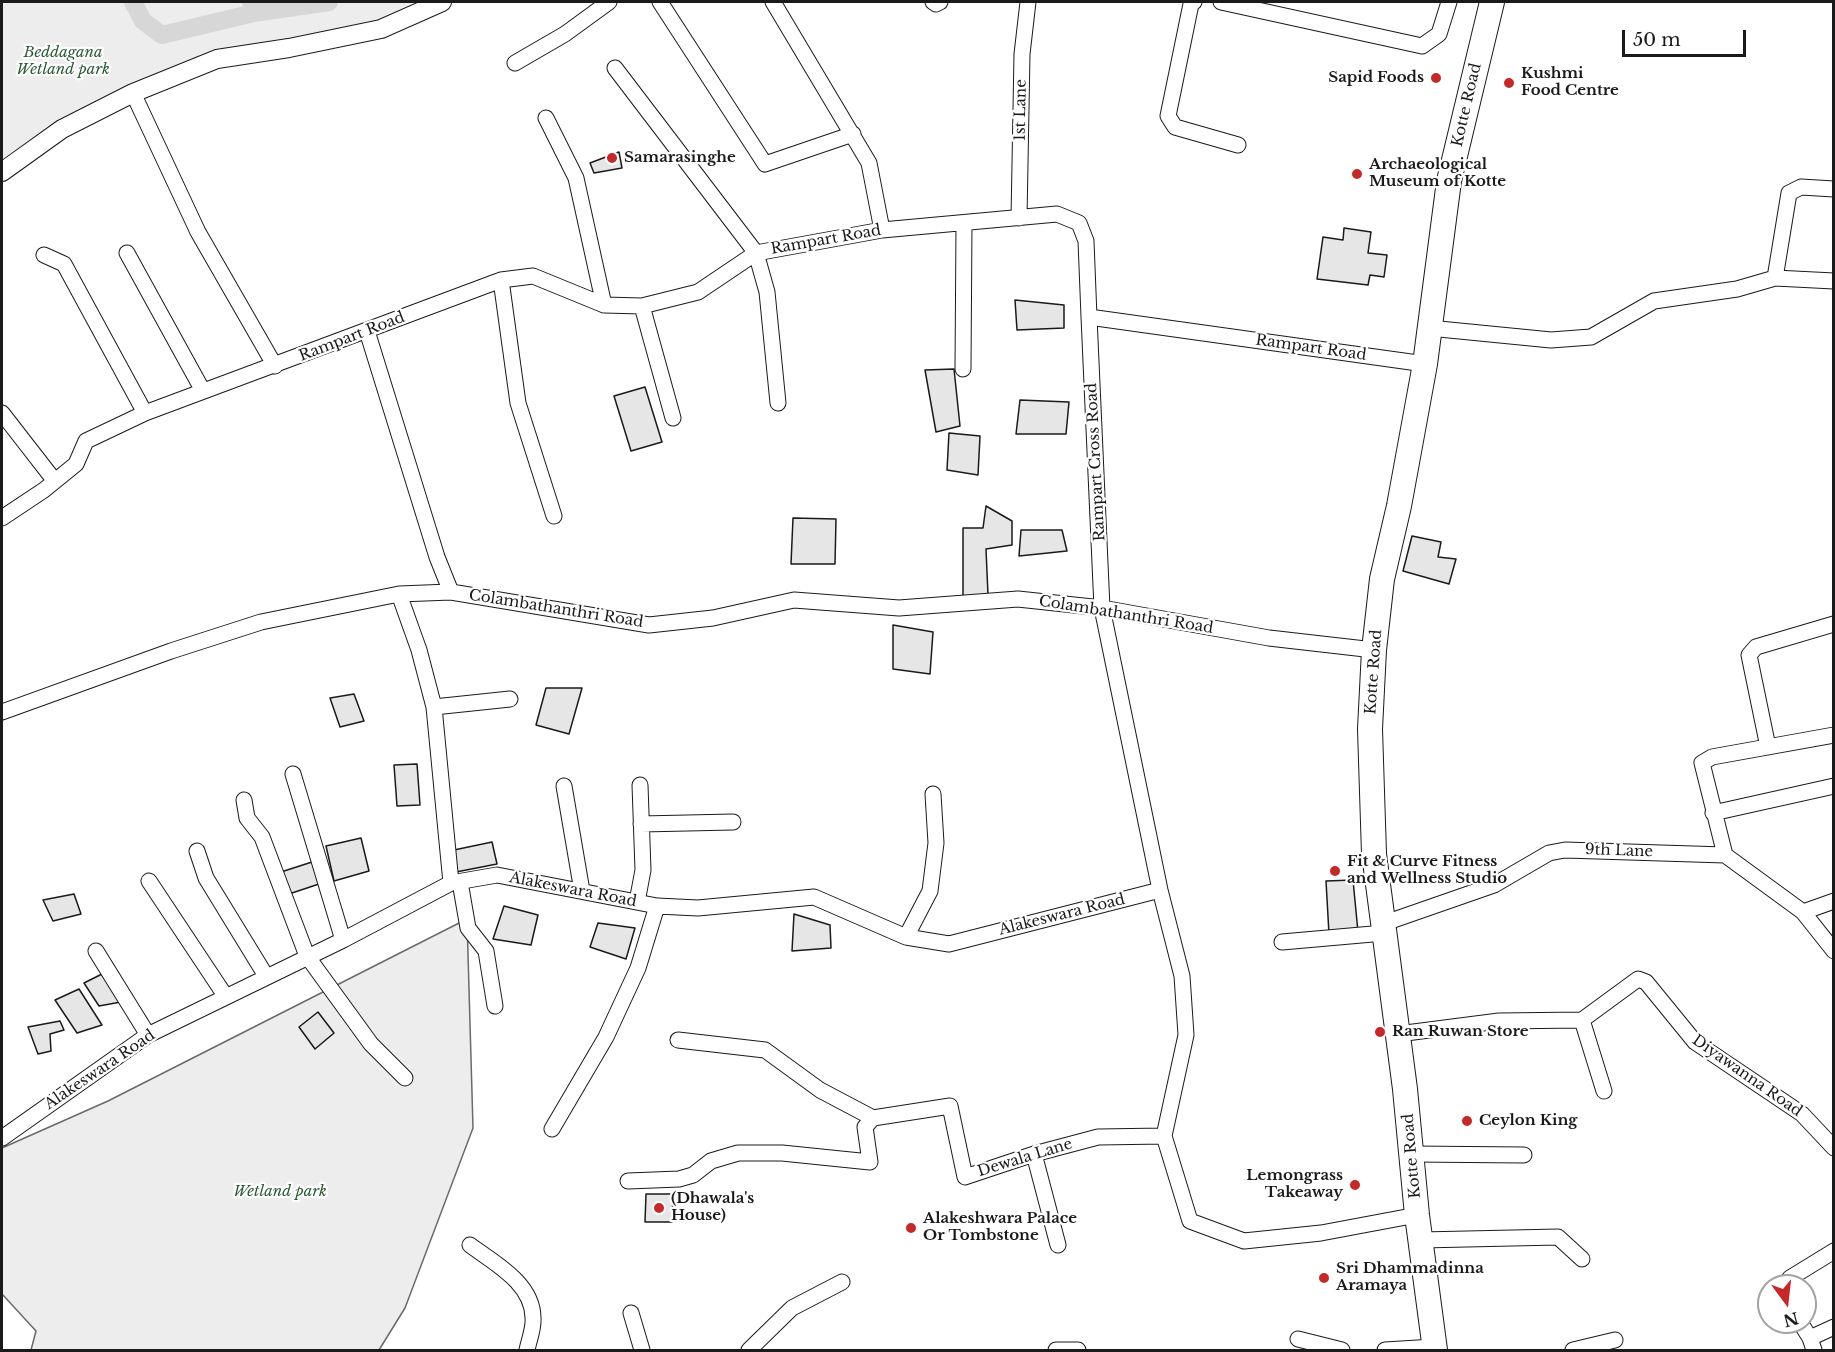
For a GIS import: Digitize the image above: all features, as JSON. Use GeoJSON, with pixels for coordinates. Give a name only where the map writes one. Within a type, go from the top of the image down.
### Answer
{"type":"FeatureCollection","features":[{"type":"Feature","properties":{"kind":"main road","name":"Kotte Road"},"geometry":{"type":"LineString","coordinates":[[1435,1349],[1417,1215],[1398,1034],[1383,929],[1370,789],[1374,650],[1382,579],[1399,506],[1425,364],[1449,182],[1492,2]]}},
{"type":"Feature","properties":{"kind":"street"},"geometry":{"type":"LineString","coordinates":[[2,172],[62,129],[133,93],[217,59],[289,48],[381,29],[442,2]]}},
{"type":"Feature","properties":{"kind":"street"},"geometry":{"type":"LineString","coordinates":[[515,63],[565,34],[609,2]]}},
{"type":"Feature","properties":{"kind":"street"},"geometry":{"type":"LineString","coordinates":[[660,2],[765,164],[853,134]]}},
{"type":"Feature","properties":{"kind":"street"},"geometry":{"type":"LineString","coordinates":[[772,2],[869,163],[882,230]]}},
{"type":"Feature","properties":{"kind":"street"},"geometry":{"type":"LineString","coordinates":[[933,2],[936,4],[940,2]]}},
{"type":"Feature","properties":{"kind":"street","name":"1st Lane"},"geometry":{"type":"LineString","coordinates":[[1019,218],[1022,54],[1028,2]]}},
{"type":"Feature","properties":{"kind":"street"},"geometry":{"type":"LineString","coordinates":[[1194,2],[1191,4],[1168,116],[1175,128],[1238,145]]}},
{"type":"Feature","properties":{"kind":"street"},"geometry":{"type":"LineString","coordinates":[[1221,2],[1422,46],[1440,34],[1449,2]]}},
{"type":"Feature","properties":{"kind":"street"},"geometry":{"type":"LineString","coordinates":[[615,68],[756,253],[767,292],[778,403]]}},
{"type":"Feature","properties":{"kind":"street"},"geometry":{"type":"LineString","coordinates":[[133,93],[198,232],[275,366]]}},
{"type":"Feature","properties":{"kind":"street"},"geometry":{"type":"LineString","coordinates":[[546,118],[576,178],[604,305]]}},
{"type":"Feature","properties":{"kind":"street"},"geometry":{"type":"LineString","coordinates":[[1775,278],[1789,193],[1801,187],[1833,189]]}},
{"type":"Feature","properties":{"kind":"street","name":"Rampart Road"},"geometry":{"type":"LineString","coordinates":[[4,511],[76,464],[86,441],[145,413],[501,280],[533,276],[604,305],[642,306],[698,292],[756,253],[882,230],[1057,214],[1079,223],[1086,241],[1089,316],[1425,364]]}},
{"type":"Feature","properties":{"kind":"street"},"geometry":{"type":"LineString","coordinates":[[963,369],[964,224]]}},
{"type":"Feature","properties":{"kind":"street"},"geometry":{"type":"LineString","coordinates":[[127,253],[203,391]]}},
{"type":"Feature","properties":{"kind":"street"},"geometry":{"type":"LineString","coordinates":[[44,255],[64,264],[145,413]]}},
{"type":"Feature","properties":{"kind":"street"},"geometry":{"type":"LineString","coordinates":[[1429,328],[1551,340],[1591,337],[1654,301],[1737,289],[1775,278],[1833,281]]}},
{"type":"Feature","properties":{"kind":"street"},"geometry":{"type":"LineString","coordinates":[[501,280],[518,403],[554,516]]}},
{"type":"Feature","properties":{"kind":"street"},"geometry":{"type":"LineString","coordinates":[[642,306],[673,418]]}},
{"type":"Feature","properties":{"kind":"street","name":"Rampart Cross Road"},"geometry":{"type":"LineString","coordinates":[[1089,316],[1102,608]]}},
{"type":"Feature","properties":{"kind":"street"},"geometry":{"type":"LineString","coordinates":[[367,331],[434,546],[451,592]]}},
{"type":"Feature","properties":{"kind":"street"},"geometry":{"type":"LineString","coordinates":[[2,413],[54,480]]}},
{"type":"Feature","properties":{"kind":"street","name":"Colambathanthri Road"},"geometry":{"type":"LineString","coordinates":[[2,712],[171,651],[261,622],[399,594],[451,592],[649,625],[713,618],[794,600],[898,608],[1018,599],[1102,608],[1269,638],[1374,650]]}},
{"type":"Feature","properties":{"kind":"street"},"geometry":{"type":"LineString","coordinates":[[399,594],[419,650],[434,707],[456,883],[468,928],[486,951],[495,1006]]}},
{"type":"Feature","properties":{"kind":"street"},"geometry":{"type":"LineString","coordinates":[[1102,608],[1160,890],[1182,976],[1186,1035],[1164,1136],[1190,1221],[1244,1241],[1321,1233],[1417,1215]]}},
{"type":"Feature","properties":{"kind":"street"},"geometry":{"type":"LineString","coordinates":[[1768,747],[1749,655],[1756,647],[1833,624]]}},
{"type":"Feature","properties":{"kind":"street"},"geometry":{"type":"LineString","coordinates":[[434,707],[510,699]]}},
{"type":"Feature","properties":{"kind":"street"},"geometry":{"type":"LineString","coordinates":[[1833,735],[1712,757],[1702,763],[1725,855],[1803,912],[1833,951]]}},
{"type":"Feature","properties":{"kind":"street"},"geometry":{"type":"LineString","coordinates":[[293,774],[343,940]]}},
{"type":"Feature","properties":{"kind":"street"},"geometry":{"type":"LineString","coordinates":[[637,902],[643,870],[640,785]]}},
{"type":"Feature","properties":{"kind":"street"},"geometry":{"type":"LineString","coordinates":[[564,786],[582,891]]}},
{"type":"Feature","properties":{"kind":"street"},"geometry":{"type":"LineString","coordinates":[[1713,813],[1833,786]]}},
{"type":"Feature","properties":{"kind":"street"},"geometry":{"type":"LineString","coordinates":[[906,937],[930,891],[936,843],[933,794]]}},
{"type":"Feature","properties":{"kind":"street"},"geometry":{"type":"LineString","coordinates":[[244,800],[246,818],[262,837],[307,956],[371,1044],[405,1078]]}},
{"type":"Feature","properties":{"kind":"street"},"geometry":{"type":"LineString","coordinates":[[641,824],[733,822]]}},
{"type":"Feature","properties":{"kind":"street","name":"9th Lane"},"geometry":{"type":"LineString","coordinates":[[1282,942],[1383,929],[1494,885],[1548,853],[1565,850],[1725,855]]}},
{"type":"Feature","properties":{"kind":"street"},"geometry":{"type":"LineString","coordinates":[[197,851],[206,878],[266,976]]}},
{"type":"Feature","properties":{"kind":"street","name":"Alakeswara Road"},"geometry":{"type":"LineString","coordinates":[[2,1138],[148,1035],[456,883],[497,875],[657,906],[698,908],[814,897],[906,937],[949,944],[1160,890]]}},
{"type":"Feature","properties":{"kind":"street"},"geometry":{"type":"LineString","coordinates":[[148,881],[226,997]]}},
{"type":"Feature","properties":{"kind":"street"},"geometry":{"type":"LineString","coordinates":[[1803,912],[1833,901]]}},
{"type":"Feature","properties":{"kind":"street"},"geometry":{"type":"LineString","coordinates":[[552,1129],[606,1037],[638,968],[657,906]]}},
{"type":"Feature","properties":{"kind":"street"},"geometry":{"type":"LineString","coordinates":[[96,951],[148,1035]]}},
{"type":"Feature","properties":{"kind":"street","name":"Diyawanna Road"},"geometry":{"type":"LineString","coordinates":[[1582,1020],[1638,979],[1646,982],[1695,1042],[1802,1114],[1833,1148]]}},
{"type":"Feature","properties":{"kind":"street"},"geometry":{"type":"LineString","coordinates":[[1398,1034],[1499,1021],[1582,1020],[1604,1091]]}},
{"type":"Feature","properties":{"kind":"street"},"geometry":{"type":"LineString","coordinates":[[628,1181],[679,1179],[693,1174],[711,1161],[738,1153],[782,1153],[870,1162],[865,1127],[873,1119],[820,1090],[765,1050],[678,1040]]}},
{"type":"Feature","properties":{"kind":"street","name":"Dewala Lane"},"geometry":{"type":"LineString","coordinates":[[873,1119],[950,1106],[965,1177],[1034,1154],[1098,1137],[1164,1136]]}},
{"type":"Feature","properties":{"kind":"street"},"geometry":{"type":"LineString","coordinates":[[1034,1154],[1058,1245]]}},
{"type":"Feature","properties":{"kind":"street"},"geometry":{"type":"LineString","coordinates":[[1412,1154],[1524,1155]]}},
{"type":"Feature","properties":{"kind":"street"},"geometry":{"type":"LineString","coordinates":[[1420,1240],[1558,1237],[1582,1259]]}},
{"type":"Feature","properties":{"kind":"street"},"geometry":{"type":"LineString","coordinates":[[470,1245],[518,1282],[529,1297],[534,1318],[527,1350]]}},
{"type":"Feature","properties":{"kind":"street"},"geometry":{"type":"LineString","coordinates":[[1796,1274],[1833,1251]]}},
{"type":"Feature","properties":{"kind":"street"},"geometry":{"type":"LineString","coordinates":[[749,1350],[792,1308],[842,1282]]}},
{"type":"Feature","properties":{"kind":"street"},"geometry":{"type":"LineString","coordinates":[[631,1313],[642,1350]]}},
{"type":"Feature","properties":{"kind":"street"},"geometry":{"type":"LineString","coordinates":[[1812,1344],[1833,1327]]}},
{"type":"Feature","properties":{"kind":"street"},"geometry":{"type":"LineString","coordinates":[[1298,1339],[1342,1350]]}},
{"type":"Feature","properties":{"kind":"street"},"geometry":{"type":"LineString","coordinates":[[1573,1350],[1615,1340]]}},
{"type":"Feature","properties":{"kind":"street"},"geometry":{"type":"LineString","coordinates":[[1385,1350],[1435,1349]]}},
{"type":"Feature","properties":{"kind":"street"},"geometry":{"type":"LineString","coordinates":[[1056,1350],[1078,1350]]}},
{"type":"Feature","properties":{"kind":"shaded area","name":"Beddagana Wetland park"},"geometry":{"type":"Polygon","coordinates":[[[2,2],[442,2],[381,29],[217,59],[133,93],[2,172],[2,2]]]}},
{"type":"Feature","properties":{"kind":"shaded area","name":"Wetland park"},"geometry":{"type":"Polygon","coordinates":[[[467,919],[473,1128],[405,1308],[379,1350],[31,1350],[36,1331],[2,1294],[2,1148],[108,1101],[467,919]]]}},
{"type":"Feature","properties":{"kind":"building","name":"Samarasinghe"},"geometry":{"type":"Polygon","coordinates":[[[619,152],[622,168],[594,173],[590,163],[619,152]]]}},
{"type":"Feature","properties":{"kind":"building"},"geometry":{"type":"Polygon","coordinates":[[[1344,228],[1371,232],[1368,253],[1387,255],[1384,277],[1370,275],[1368,285],[1317,279],[1323,237],[1343,240],[1344,228]]]}},
{"type":"Feature","properties":{"kind":"building"},"geometry":{"type":"Polygon","coordinates":[[[1015,300],[1064,305],[1064,328],[1017,330],[1015,300]]]}},
{"type":"Feature","properties":{"kind":"building"},"geometry":{"type":"Polygon","coordinates":[[[954,369],[960,426],[936,432],[925,370],[954,369]]]}},
{"type":"Feature","properties":{"kind":"building"},"geometry":{"type":"Polygon","coordinates":[[[645,387],[662,442],[631,451],[614,396],[645,387]]]}},
{"type":"Feature","properties":{"kind":"building"},"geometry":{"type":"Polygon","coordinates":[[[1020,400],[1069,402],[1066,434],[1016,434],[1020,400]]]}},
{"type":"Feature","properties":{"kind":"building"},"geometry":{"type":"Polygon","coordinates":[[[949,433],[980,436],[978,475],[947,470],[949,433]]]}},
{"type":"Feature","properties":{"kind":"building"},"geometry":{"type":"Polygon","coordinates":[[[986,506],[1012,521],[1012,545],[986,549],[988,595],[963,597],[963,528],[983,528],[986,506]]]}},
{"type":"Feature","properties":{"kind":"building"},"geometry":{"type":"Polygon","coordinates":[[[793,518],[836,519],[835,564],[791,564],[793,518]]]}},
{"type":"Feature","properties":{"kind":"building"},"geometry":{"type":"Polygon","coordinates":[[[1021,530],[1062,530],[1067,551],[1019,556],[1021,530]]]}},
{"type":"Feature","properties":{"kind":"building"},"geometry":{"type":"Polygon","coordinates":[[[1412,536],[1441,542],[1438,557],[1456,559],[1449,584],[1403,571],[1412,536]]]}},
{"type":"Feature","properties":{"kind":"building"},"geometry":{"type":"Polygon","coordinates":[[[893,625],[933,632],[930,674],[893,669],[893,625]]]}},
{"type":"Feature","properties":{"kind":"building"},"geometry":{"type":"Polygon","coordinates":[[[546,688],[582,688],[569,734],[536,725],[546,688]]]}},
{"type":"Feature","properties":{"kind":"building"},"geometry":{"type":"Polygon","coordinates":[[[354,694],[364,721],[340,727],[330,698],[354,694]]]}},
{"type":"Feature","properties":{"kind":"building"},"geometry":{"type":"Polygon","coordinates":[[[417,764],[420,805],[397,806],[394,765],[417,764]]]}},
{"type":"Feature","properties":{"kind":"building"},"geometry":{"type":"Polygon","coordinates":[[[361,838],[369,871],[334,881],[326,846],[361,838]]]}},
{"type":"Feature","properties":{"kind":"building"},"geometry":{"type":"Polygon","coordinates":[[[492,842],[497,864],[456,872],[454,850],[492,842]]]}},
{"type":"Feature","properties":{"kind":"building"},"geometry":{"type":"Polygon","coordinates":[[[312,862],[319,884],[289,894],[281,872],[312,862]]]}},
{"type":"Feature","properties":{"kind":"building"},"geometry":{"type":"Polygon","coordinates":[[[1353,880],[1358,932],[1329,934],[1326,881],[1353,880]]]}},
{"type":"Feature","properties":{"kind":"building"},"geometry":{"type":"Polygon","coordinates":[[[74,894],[81,914],[53,921],[43,900],[74,894]]]}},
{"type":"Feature","properties":{"kind":"building"},"geometry":{"type":"Polygon","coordinates":[[[504,906],[538,915],[531,945],[493,939],[504,906]]]}},
{"type":"Feature","properties":{"kind":"building"},"geometry":{"type":"Polygon","coordinates":[[[794,914],[830,925],[831,948],[792,951],[794,914]]]}},
{"type":"Feature","properties":{"kind":"building"},"geometry":{"type":"Polygon","coordinates":[[[598,923],[635,928],[626,959],[590,947],[598,923]]]}},
{"type":"Feature","properties":{"kind":"building"},"geometry":{"type":"Polygon","coordinates":[[[104,973],[121,1002],[99,1006],[84,983],[104,973]]]}},
{"type":"Feature","properties":{"kind":"building"},"geometry":{"type":"Polygon","coordinates":[[[79,989],[102,1025],[77,1033],[55,1000],[79,989]]]}},
{"type":"Feature","properties":{"kind":"building"},"geometry":{"type":"Polygon","coordinates":[[[318,1012],[334,1033],[315,1049],[299,1027],[318,1012]]]}},
{"type":"Feature","properties":{"kind":"building"},"geometry":{"type":"Polygon","coordinates":[[[60,1021],[64,1030],[50,1034],[51,1051],[38,1054],[28,1027],[60,1021]]]}},
{"type":"Feature","properties":{"kind":"building","name":"(Dhawala's House)"},"geometry":{"type":"Polygon","coordinates":[[[646,1194],[673,1194],[672,1222],[645,1222],[646,1194]]]}},
{"type":"Feature","properties":{"kind":"waterway"},"geometry":{"type":"LineString","coordinates":[[133,2],[143,21],[162,35],[254,13]]}},
{"type":"Feature","properties":{"kind":"waterway"},"geometry":{"type":"LineString","coordinates":[[251,2],[254,13],[329,2]]}},
{"type":"Feature","properties":{"kind":"place","name":"Sapid Foods"},"geometry":{"type":"Point","coordinates":[1436,78]}},
{"type":"Feature","properties":{"kind":"place","name":"Kushmi Food Centre"},"geometry":{"type":"Point","coordinates":[1509,83]}},
{"type":"Feature","properties":{"kind":"place","name":"Samarasinghe"},"geometry":{"type":"Point","coordinates":[612,158]}},
{"type":"Feature","properties":{"kind":"place","name":"Archaeological Museum of Kotte"},"geometry":{"type":"Point","coordinates":[1357,174]}},
{"type":"Feature","properties":{"kind":"place","name":"Fit & Curve Fitness and Wellness Studio"},"geometry":{"type":"Point","coordinates":[1335,871]}},
{"type":"Feature","properties":{"kind":"place","name":"Ran Ruwan Store"},"geometry":{"type":"Point","coordinates":[1380,1032]}},
{"type":"Feature","properties":{"kind":"place","name":"Ceylon King"},"geometry":{"type":"Point","coordinates":[1467,1121]}},
{"type":"Feature","properties":{"kind":"place","name":"Lemongrass Takeaway"},"geometry":{"type":"Point","coordinates":[1355,1185]}},
{"type":"Feature","properties":{"kind":"place","name":"(Dhawala's House)"},"geometry":{"type":"Point","coordinates":[659,1208]}},
{"type":"Feature","properties":{"kind":"place","name":"Alakeshwara Palace Or Tombstone"},"geometry":{"type":"Point","coordinates":[911,1228]}},
{"type":"Feature","properties":{"kind":"place","name":"Sri Dhammadinna Aramaya"},"geometry":{"type":"Point","coordinates":[1324,1278]}}]}
